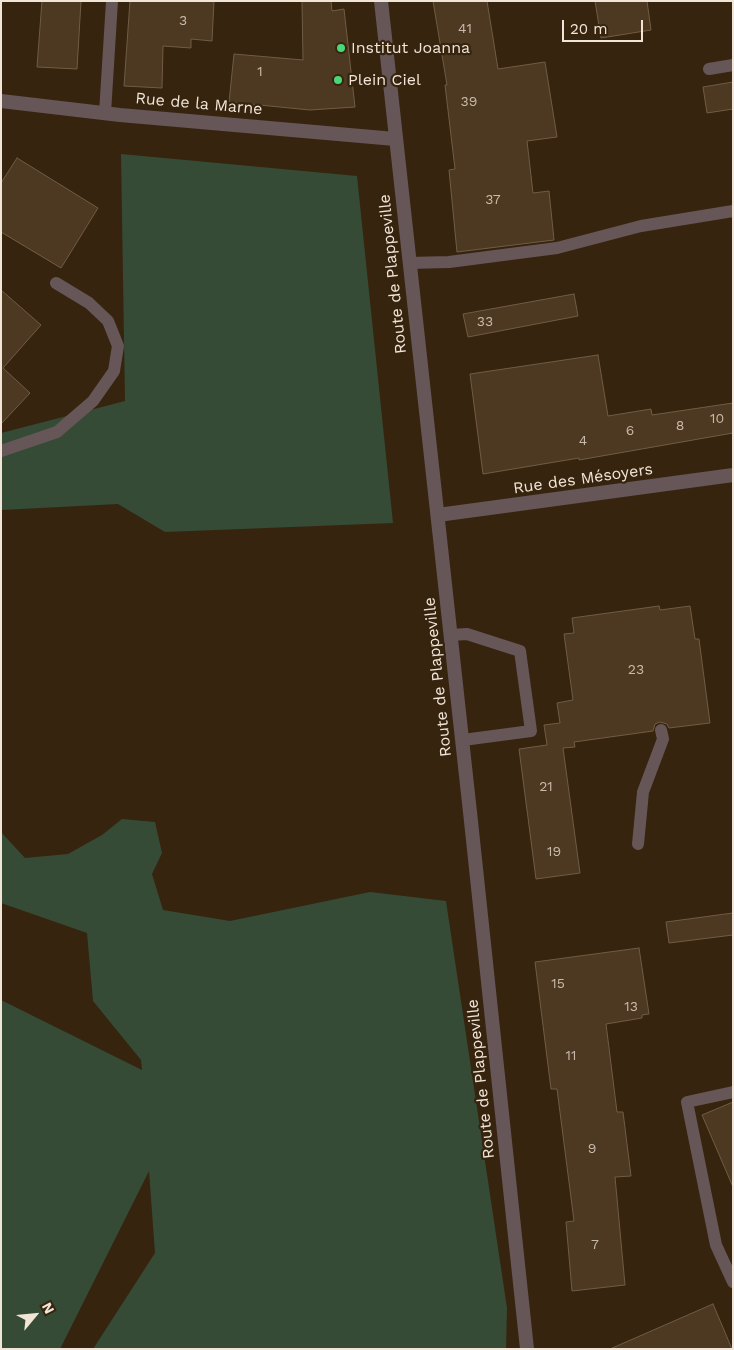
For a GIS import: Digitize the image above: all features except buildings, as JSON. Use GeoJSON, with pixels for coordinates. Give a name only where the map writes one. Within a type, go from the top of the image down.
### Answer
{"type":"FeatureCollection","features":[{"type":"Feature","properties":{"kind":"street","name":"Route de Plappeville"},"geometry":{"type":"LineString","coordinates":[[381,1],[463,740],[527,1349]]}},
{"type":"Feature","properties":{"kind":"street","name":"Rue de la Marne"},"geometry":{"type":"LineString","coordinates":[[1,100],[105,113],[395,138]]}},
{"type":"Feature","properties":{"kind":"street","name":"Rue des Mésoyers"},"geometry":{"type":"LineString","coordinates":[[438,515],[733,475]]}},
{"type":"Feature","properties":{"kind":"lane"},"geometry":{"type":"LineString","coordinates":[[105,113],[112,1]]}},
{"type":"Feature","properties":{"kind":"lane"},"geometry":{"type":"LineString","coordinates":[[709,70],[733,66]]}},
{"type":"Feature","properties":{"kind":"lane"},"geometry":{"type":"LineString","coordinates":[[409,263],[448,262],[557,248],[641,226],[733,211]]}},
{"type":"Feature","properties":{"kind":"lane"},"geometry":{"type":"LineString","coordinates":[[1,451],[57,432],[93,401],[114,371],[118,346],[108,321],[89,303],[56,283]]}},
{"type":"Feature","properties":{"kind":"lane"},"geometry":{"type":"LineString","coordinates":[[450,636],[467,634],[520,651],[531,731],[463,740]]}},
{"type":"Feature","properties":{"kind":"lane"},"geometry":{"type":"LineString","coordinates":[[638,844],[643,792],[663,739],[661,730]]}},
{"type":"Feature","properties":{"kind":"lane"},"geometry":{"type":"LineString","coordinates":[[733,1092],[687,1102],[716,1245],[733,1282]]}},
{"type":"Feature","properties":{"kind":"green space"},"geometry":{"type":"Polygon","coordinates":[[[121,154],[357,176],[393,523],[165,532],[118,504],[1,510],[1,433],[125,401],[121,154]]]}},
{"type":"Feature","properties":{"kind":"green space"},"geometry":{"type":"Polygon","coordinates":[[[122,819],[155,822],[162,853],[152,874],[163,910],[230,921],[370,892],[446,901],[507,1308],[506,1349],[93,1349],[155,1253],[149,1171],[60,1349],[1,1349],[1,1000],[142,1070],[141,1060],[93,1001],[87,933],[1,903],[1,832],[25,858],[68,854],[102,835],[122,819]]]}},
{"type":"Feature","properties":{"kind":"place","name":"Institut Joanna"},"geometry":{"type":"Point","coordinates":[341,48]}},
{"type":"Feature","properties":{"kind":"place","name":"Plein Ciel"},"geometry":{"type":"Point","coordinates":[338,80]}}]}
